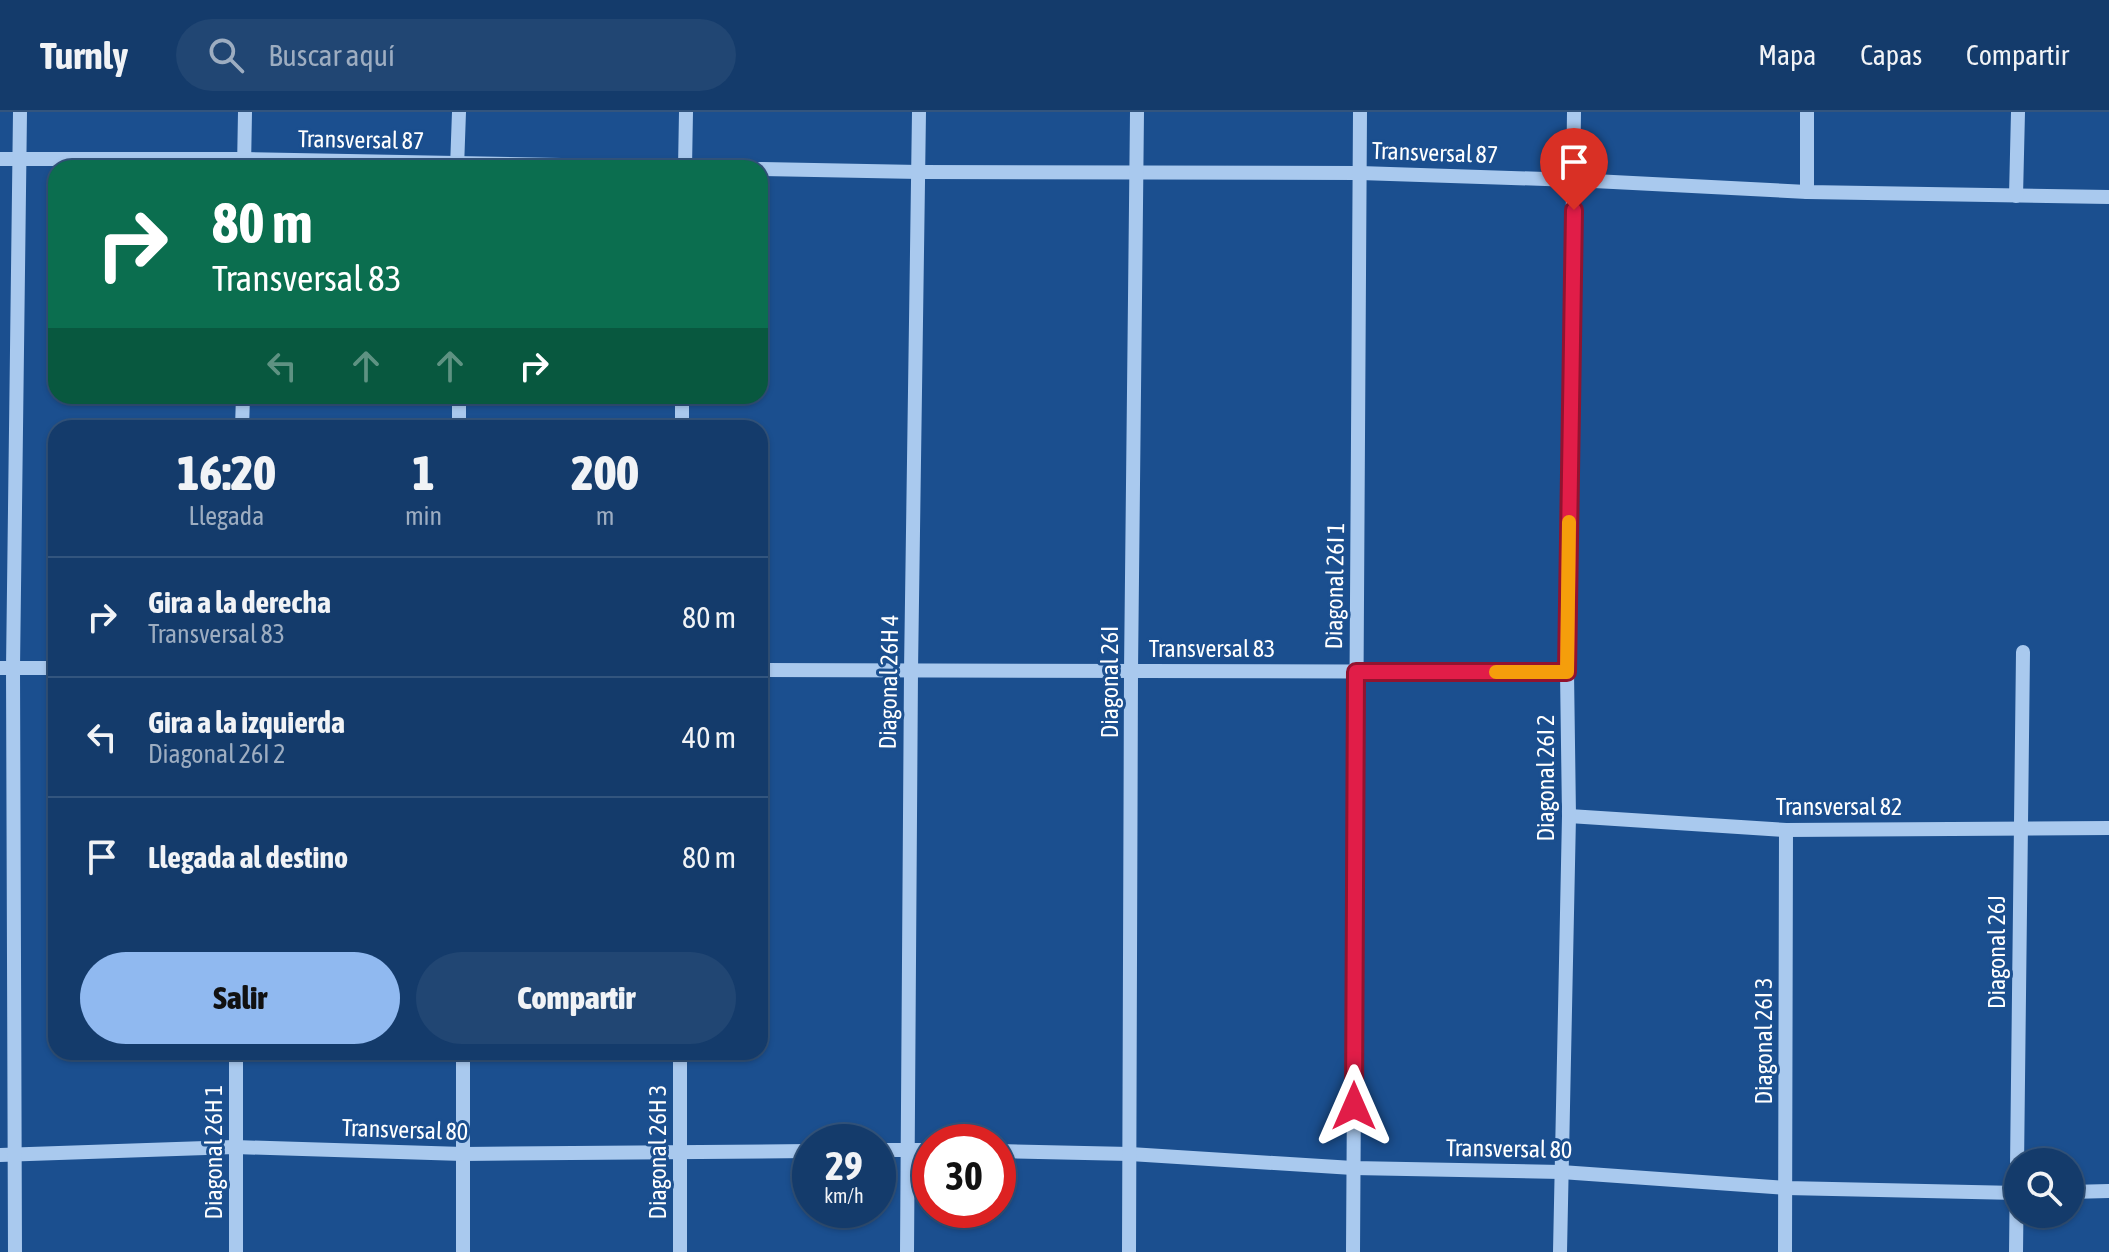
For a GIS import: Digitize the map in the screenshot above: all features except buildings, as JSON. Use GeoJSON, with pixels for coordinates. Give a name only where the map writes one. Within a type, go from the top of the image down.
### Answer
{"type":"FeatureCollection","features":[{"type":"Feature","properties":{"kind":"street"},"geometry":{"type":"LineString","coordinates":[[15,1252],[7,1155],[6,668],[20,112]]}},
{"type":"Feature","properties":{"kind":"street"},"geometry":{"type":"LineString","coordinates":[[244,160],[245,112]]}},
{"type":"Feature","properties":{"kind":"street"},"geometry":{"type":"LineString","coordinates":[[457,160],[459,112]]}},
{"type":"Feature","properties":{"kind":"street"},"geometry":{"type":"LineString","coordinates":[[685,160],[686,112]]}},
{"type":"Feature","properties":{"kind":"street","name":"Diagonal 26H 4"},"geometry":{"type":"LineString","coordinates":[[907,1252],[919,112]]}},
{"type":"Feature","properties":{"kind":"street","name":"Diagonal 26I"},"geometry":{"type":"LineString","coordinates":[[1129,1252],[1137,112]]}},
{"type":"Feature","properties":{"kind":"street","name":"Diagonal 26I 1"},"geometry":{"type":"LineString","coordinates":[[1353,1252],[1360,112]]}},
{"type":"Feature","properties":{"kind":"street","name":"Diagonal 26I 2"},"geometry":{"type":"LineString","coordinates":[[1560,1252],[1569,816],[1567,672],[1574,112]]}},
{"type":"Feature","properties":{"kind":"street"},"geometry":{"type":"LineString","coordinates":[[1807,112],[1807,192]]}},
{"type":"Feature","properties":{"kind":"street"},"geometry":{"type":"LineString","coordinates":[[2016,196],[2018,112]]}},
{"type":"Feature","properties":{"kind":"street","name":"Transversal 87"},"geometry":{"type":"LineString","coordinates":[[0,159],[94,160]]}},
{"type":"Feature","properties":{"kind":"street","name":"Transversal 87"},"geometry":{"type":"LineString","coordinates":[[768,169],[1360,173],[1807,192],[2109,197]]}},
{"type":"Feature","properties":{"kind":"street","name":"Diagonal 26J"},"geometry":{"type":"LineString","coordinates":[[2017,1148],[2023,652]]}},
{"type":"Feature","properties":{"kind":"street"},"geometry":{"type":"LineString","coordinates":[[6,668],[48,668]]}},
{"type":"Feature","properties":{"kind":"street","name":"Transversal 83"},"geometry":{"type":"LineString","coordinates":[[768,670],[1567,672]]}},
{"type":"Feature","properties":{"kind":"street","name":"Transversal 82"},"geometry":{"type":"LineString","coordinates":[[1569,816],[1786,830],[2109,828]]}},
{"type":"Feature","properties":{"kind":"street","name":"Diagonal 26I 3"},"geometry":{"type":"LineString","coordinates":[[1785,1252],[1786,830]]}},
{"type":"Feature","properties":{"kind":"street","name":"Diagonal 26H 1"},"geometry":{"type":"LineString","coordinates":[[236,1060],[236,1252]]}},
{"type":"Feature","properties":{"kind":"street"},"geometry":{"type":"LineString","coordinates":[[463,1060],[463,1252]]}},
{"type":"Feature","properties":{"kind":"street","name":"Diagonal 26H 3"},"geometry":{"type":"LineString","coordinates":[[680,1060],[680,1252]]}},
{"type":"Feature","properties":{"kind":"street","name":"Transversal 80"},"geometry":{"type":"LineString","coordinates":[[7,1155],[235,1147],[463,1154],[792,1151]]}},
{"type":"Feature","properties":{"kind":"street"},"geometry":{"type":"LineString","coordinates":[[896,1150],[912,1150]]}},
{"type":"Feature","properties":{"kind":"street","name":"Transversal 80"},"geometry":{"type":"LineString","coordinates":[[1016,1151],[1130,1154],[1353,1168],[1561,1172],[1786,1188],[2004,1193]]}},
{"type":"Feature","properties":{"kind":"street"},"geometry":{"type":"LineString","coordinates":[[2084,1192],[2109,1191]]}},
{"type":"Feature","properties":{"kind":"street","name":"Diagonal 26J"},"geometry":{"type":"LineString","coordinates":[[2016,1228],[2016,1252]]}},
{"type":"Feature","properties":{"kind":"slow traffic"},"geometry":{"type":"LineString","coordinates":[[1496,672],[1567,672],[1569,522]]}},
{"type":"Feature","properties":{"kind":"route"},"geometry":{"type":"LineString","coordinates":[[1354,1106],[1356,672],[1567,672],[1574,210]]}}]}
